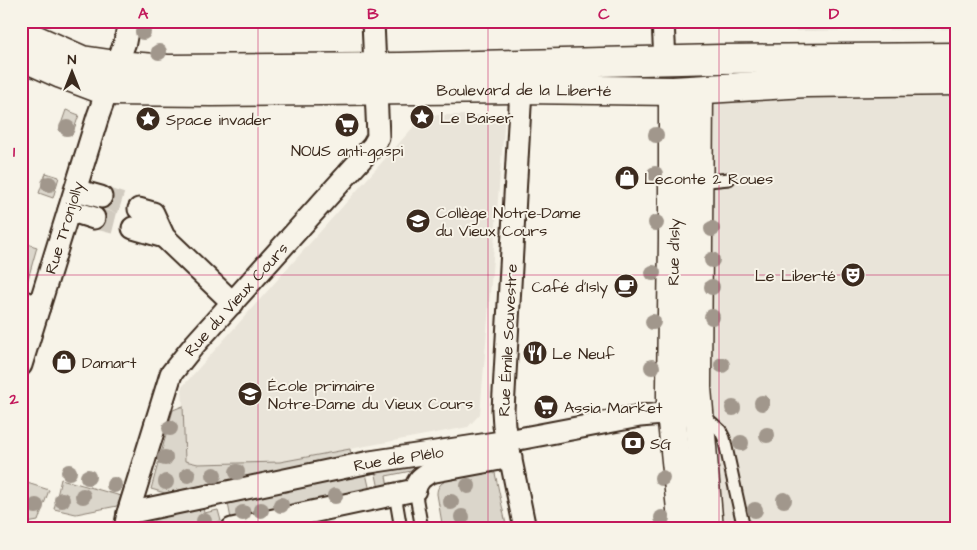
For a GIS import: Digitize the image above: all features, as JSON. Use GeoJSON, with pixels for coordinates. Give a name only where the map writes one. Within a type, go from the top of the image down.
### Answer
{"type":"FeatureCollection","features":[{"type":"Feature","properties":{"kind":"main road","name":"Boulevard de la Liberté"},"geometry":{"type":"LineString","coordinates":[[21,33],[82,60],[116,65],[521,89],[677,77],[720,59],[956,57]]}},
{"type":"Feature","properties":{"kind":"main road","name":"Boulevard de la Liberté"},"geometry":{"type":"LineString","coordinates":[[21,56],[106,91],[212,92],[375,79],[677,77],[806,83],[956,81]]}},
{"type":"Feature","properties":{"kind":"main road","name":"Rue d'Isly"},"geometry":{"type":"LineString","coordinates":[[677,77],[698,182],[696,359],[684,411],[709,529]]}},
{"type":"Feature","properties":{"kind":"main road","name":"Rue d'Isly"},"geometry":{"type":"LineString","coordinates":[[677,77],[673,239],[684,411],[684,529]]}},
{"type":"Feature","properties":{"kind":"street"},"geometry":{"type":"LineString","coordinates":[[106,91],[125,42],[129,21]]}},
{"type":"Feature","properties":{"kind":"street","name":"Rue du Vieux Cours"},"geometry":{"type":"LineString","coordinates":[[126,521],[171,374],[181,359],[373,146],[378,137],[373,21]]}},
{"type":"Feature","properties":{"kind":"street"},"geometry":{"type":"LineString","coordinates":[[663,21],[677,77]]}},
{"type":"Feature","properties":{"kind":"street","name":"Rue Émile Souvestre"},"geometry":{"type":"LineString","coordinates":[[521,89],[503,410],[504,426],[525,529]]}},
{"type":"Feature","properties":{"kind":"street","name":"Rue Tronjolly"},"geometry":{"type":"LineString","coordinates":[[21,364],[30,304],[72,200],[106,91]]}},
{"type":"Feature","properties":{"kind":"street"},"geometry":{"type":"LineString","coordinates":[[72,200],[101,197]]}},
{"type":"Feature","properties":{"kind":"street"},"geometry":{"type":"LineString","coordinates":[[72,200],[94,218]]}},
{"type":"Feature","properties":{"kind":"street"},"geometry":{"type":"LineString","coordinates":[[136,219],[152,212],[164,237],[233,303]]}},
{"type":"Feature","properties":{"kind":"street","name":"Rue de Plélo"},"geometry":{"type":"LineString","coordinates":[[126,521],[370,462],[510,449],[640,416],[684,411]]}},
{"type":"Feature","properties":{"kind":"street"},"geometry":{"type":"LineString","coordinates":[[232,529],[405,492],[416,484],[421,477],[430,472],[510,449]]}},
{"type":"Feature","properties":{"kind":"lane"},"geometry":{"type":"LineString","coordinates":[[698,182],[729,179]]}},
{"type":"Feature","properties":{"kind":"lane"},"geometry":{"type":"LineString","coordinates":[[684,411],[714,424],[724,438],[744,529]]}},
{"type":"Feature","properties":{"kind":"lane"},"geometry":{"type":"LineString","coordinates":[[401,529],[405,492]]}},
{"type":"Feature","properties":{"kind":"lane"},"geometry":{"type":"LineString","coordinates":[[405,492],[422,529]]}},
{"type":"Feature","properties":{"kind":"shaded area"},"geometry":{"type":"Polygon","coordinates":[[[796,21],[956,21],[956,29],[796,31],[796,21]]]}},
{"type":"Feature","properties":{"kind":"shaded area"},"geometry":{"type":"Polygon","coordinates":[[[956,75],[956,529],[671,529],[662,81],[956,75]]]}},
{"type":"Feature","properties":{"kind":"shaded area"},"geometry":{"type":"Polygon","coordinates":[[[66,110],[79,115],[72,135],[59,130],[66,110]]]}},
{"type":"Feature","properties":{"kind":"shaded area"},"geometry":{"type":"Polygon","coordinates":[[[424,115],[505,115],[480,414],[468,427],[280,462],[198,464],[185,461],[182,387],[424,115]]]}},
{"type":"Feature","properties":{"kind":"shaded area"},"geometry":{"type":"Polygon","coordinates":[[[46,173],[59,177],[53,198],[39,193],[46,173]]]}},
{"type":"Feature","properties":{"kind":"shaded area"},"geometry":{"type":"Polygon","coordinates":[[[24,243],[37,247],[26,286],[21,284],[21,251],[24,243]]]}},
{"type":"Feature","properties":{"kind":"shaded area"},"geometry":{"type":"Polygon","coordinates":[[[183,406],[185,461],[198,464],[280,462],[350,449],[351,455],[165,493],[151,489],[173,410],[183,406]]]}},
{"type":"Feature","properties":{"kind":"shaded area"},"geometry":{"type":"Polygon","coordinates":[[[425,460],[426,468],[386,476],[388,487],[379,489],[375,470],[425,460]]]}},
{"type":"Feature","properties":{"kind":"shaded area"},"geometry":{"type":"Polygon","coordinates":[[[365,469],[370,491],[231,519],[227,498],[365,469]]]}},
{"type":"Feature","properties":{"kind":"shaded area"},"geometry":{"type":"Polygon","coordinates":[[[495,473],[507,529],[443,529],[437,494],[441,484],[459,477],[495,473]]]}},
{"type":"Feature","properties":{"kind":"shaded area"},"geometry":{"type":"Polygon","coordinates":[[[61,479],[121,496],[117,506],[76,514],[54,509],[61,479]]]}},
{"type":"Feature","properties":{"kind":"shaded area"},"geometry":{"type":"Polygon","coordinates":[[[21,481],[49,490],[38,521],[27,523],[21,521],[21,481]]]}},
{"type":"Feature","properties":{"kind":"shaded area"},"geometry":{"type":"Polygon","coordinates":[[[202,504],[204,513],[218,510],[221,521],[189,529],[134,529],[136,518],[202,504]]]}},
{"type":"Feature","properties":{"kind":"tunnel"},"geometry":{"type":"LineString","coordinates":[[101,197],[139,209]]}},
{"type":"Feature","properties":{"kind":"tunnel"},"geometry":{"type":"LineString","coordinates":[[94,218],[133,228]]}},
{"type":"Feature","properties":{"kind":"place","name":"Le Baiser"},"geometry":{"type":"Point","coordinates":[422,117]}},
{"type":"Feature","properties":{"kind":"place","name":"Space invader"},"geometry":{"type":"Point","coordinates":[148,119]}},
{"type":"Feature","properties":{"kind":"place","name":"NOUS anti-gaspi"},"geometry":{"type":"Point","coordinates":[347,125]}},
{"type":"Feature","properties":{"kind":"place","name":"Leconte 2 Roues"},"geometry":{"type":"Point","coordinates":[627,178]}},
{"type":"Feature","properties":{"kind":"place","name":"Collège Notre-Dame du Vieux Cours"},"geometry":{"type":"Point","coordinates":[418,221]}},
{"type":"Feature","properties":{"kind":"place","name":"Le Liberté"},"geometry":{"type":"Point","coordinates":[853,275]}},
{"type":"Feature","properties":{"kind":"place","name":"Café d'Isly"},"geometry":{"type":"Point","coordinates":[626,286]}},
{"type":"Feature","properties":{"kind":"place","name":"Le Neuf"},"geometry":{"type":"Point","coordinates":[535,353]}},
{"type":"Feature","properties":{"kind":"place","name":"Damart"},"geometry":{"type":"Point","coordinates":[64,362]}},
{"type":"Feature","properties":{"kind":"place","name":"École primaire Notre-Dame du Vieux Cours"},"geometry":{"type":"Point","coordinates":[250,394]}},
{"type":"Feature","properties":{"kind":"place","name":"Assia Market"},"geometry":{"type":"Point","coordinates":[546,407]}},
{"type":"Feature","properties":{"kind":"place","name":"SG"},"geometry":{"type":"Point","coordinates":[633,443]}}]}
